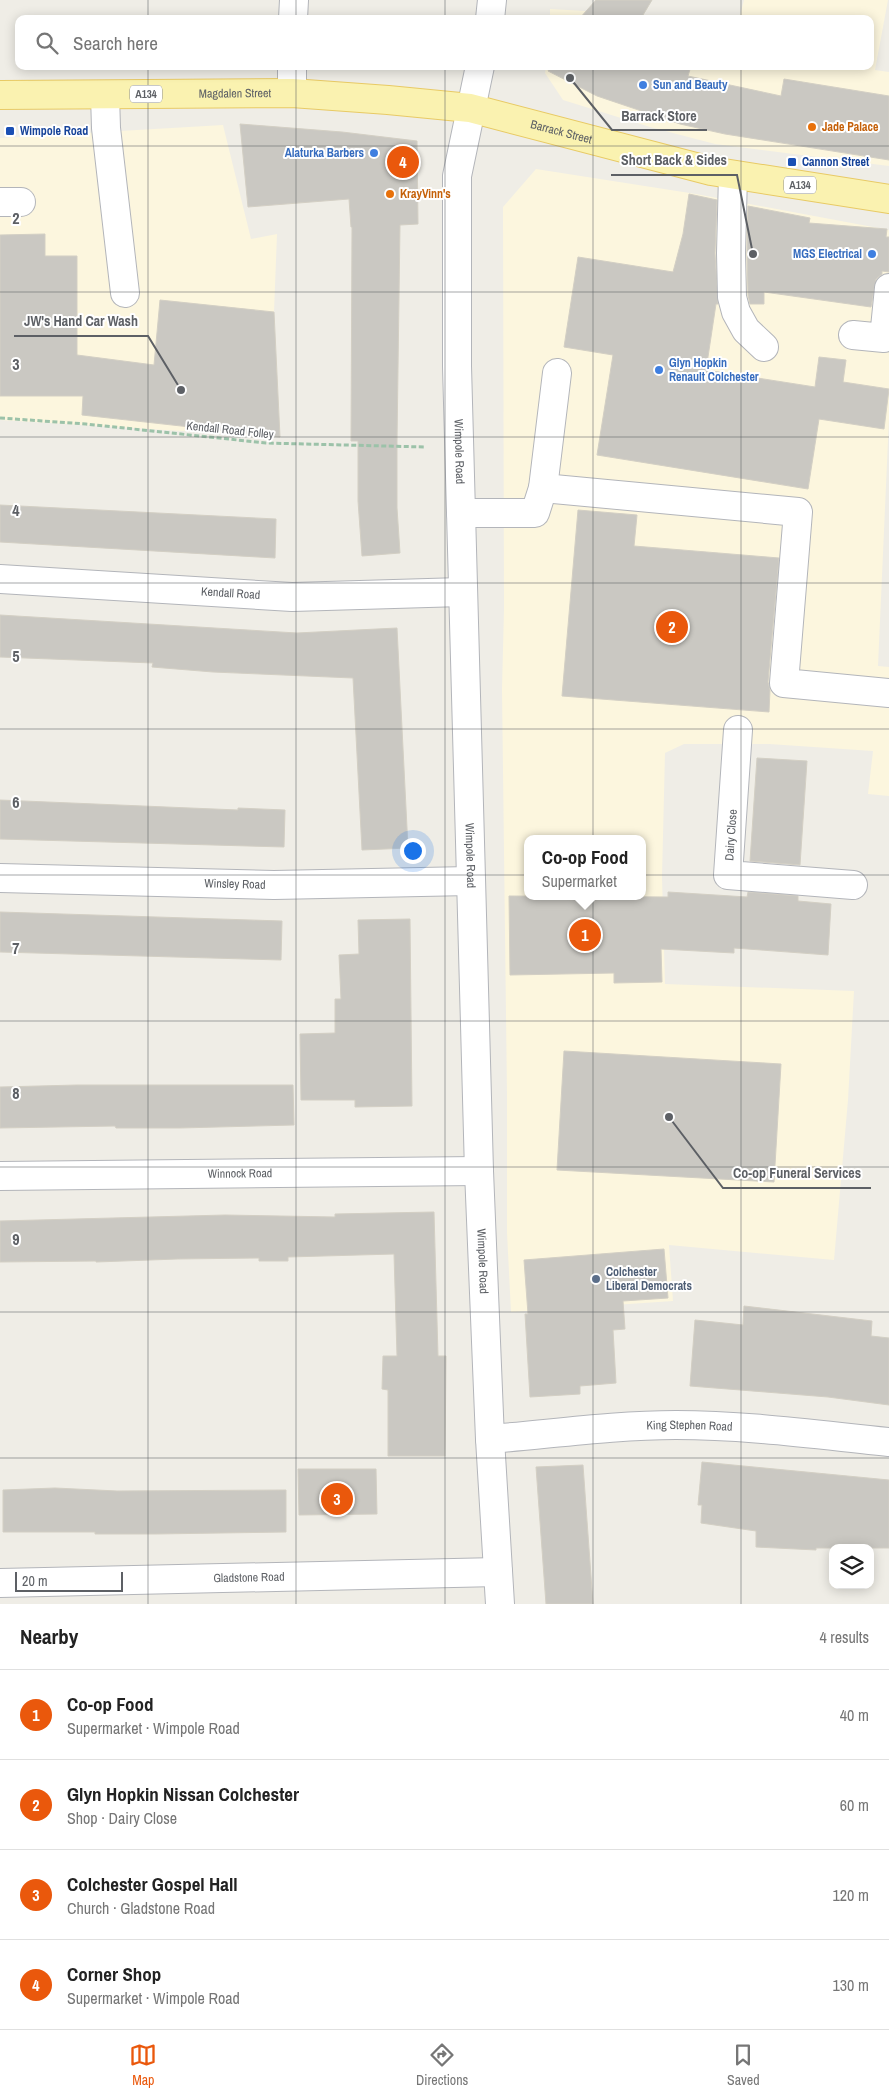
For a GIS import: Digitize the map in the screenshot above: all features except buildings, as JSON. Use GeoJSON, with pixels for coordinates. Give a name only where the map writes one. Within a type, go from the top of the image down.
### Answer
{"type":"FeatureCollection","features":[{"type":"Feature","properties":{"kind":"main road","name":"Magdalen Street"},"geometry":{"type":"LineString","coordinates":[[0,95],[292,93],[470,108]]}},
{"type":"Feature","properties":{"kind":"main road","name":"Barrack Street"},"geometry":{"type":"LineString","coordinates":[[470,108],[711,171],[889,199]]}},
{"type":"Feature","properties":{"kind":"street"},"geometry":{"type":"LineString","coordinates":[[293,15],[294,0]]}},
{"type":"Feature","properties":{"kind":"street"},"geometry":{"type":"LineString","coordinates":[[490,15],[492,0]]}},
{"type":"Feature","properties":{"kind":"street"},"geometry":{"type":"LineString","coordinates":[[292,70],[292,93]]}},
{"type":"Feature","properties":{"kind":"street","name":"Wimpole Road"},"geometry":{"type":"LineString","coordinates":[[479,70],[457,176],[459,448],[462,592],[467,680],[470,882],[479,1171],[490,1439],[500,1604]]}},
{"type":"Feature","properties":{"kind":"street"},"geometry":{"type":"LineString","coordinates":[[105,95],[106,128],[125,293]]}},
{"type":"Feature","properties":{"kind":"street"},"geometry":{"type":"LineString","coordinates":[[733,175],[732,297],[736,312],[746,330],[764,347]]}},
{"type":"Feature","properties":{"kind":"street"},"geometry":{"type":"LineString","coordinates":[[853,335],[884,338],[889,288]]}},
{"type":"Feature","properties":{"kind":"street"},"geometry":{"type":"LineString","coordinates":[[461,513],[535,513],[543,488],[557,373]]}},
{"type":"Feature","properties":{"kind":"street"},"geometry":{"type":"LineString","coordinates":[[543,488],[798,512],[784,684],[889,693]]}},
{"type":"Feature","properties":{"kind":"street","name":"Kendall Road"},"geometry":{"type":"LineString","coordinates":[[0,579],[292,597],[462,592]]}},
{"type":"Feature","properties":{"kind":"street","name":"Dairy Close"},"geometry":{"type":"LineString","coordinates":[[738,730],[728,875],[853,884]]}},
{"type":"Feature","properties":{"kind":"street","name":"Winsley Road"},"geometry":{"type":"LineString","coordinates":[[0,878],[274,885],[470,882]]}},
{"type":"Feature","properties":{"kind":"street","name":"Winnock Road"},"geometry":{"type":"LineString","coordinates":[[0,1176],[479,1171]]}},
{"type":"Feature","properties":{"kind":"street","name":"King Stephen Road"},"geometry":{"type":"LineString","coordinates":[[490,1439],[624,1427],[677,1425],[749,1429],[889,1442]]}},
{"type":"Feature","properties":{"kind":"street","name":"Gladstone Road"},"geometry":{"type":"LineString","coordinates":[[13,1590],[498,1572]]}},
{"type":"Feature","properties":{"kind":"path","name":"Kendall Road Folley"},"geometry":{"type":"LineString","coordinates":[[0,418],[78,423],[266,443],[459,448]]}},
{"type":"Feature","properties":{"kind":"shaded area"},"geometry":{"type":"Polygon","coordinates":[[[744,0],[888,0],[875,70],[889,72],[889,166],[715,144],[650,127],[563,100],[545,73],[545,70],[874,70],[874,15],[740,15],[744,0]]]}},
{"type":"Feature","properties":{"kind":"shaded area"},"geometry":{"type":"Polygon","coordinates":[[[550,9],[585,11],[592,15],[550,15],[550,9]]]}},
{"type":"Feature","properties":{"kind":"shaded area"},"geometry":{"type":"Polygon","coordinates":[[[223,125],[251,239],[277,234],[274,312],[280,437],[0,420],[0,138],[223,125]]]}},
{"type":"Feature","properties":{"kind":"shaded area"},"geometry":{"type":"Polygon","coordinates":[[[536,169],[696,194],[889,230],[889,418],[878,666],[889,667],[889,796],[868,794],[873,751],[769,744],[684,744],[665,753],[662,877],[665,984],[854,991],[848,1100],[834,1260],[669,1245],[673,1301],[511,1312],[507,1233],[502,689],[504,609],[503,207],[536,169]]]}},
{"type":"Feature","properties":{"kind":"place","name":"Barrack Store"},"geometry":{"type":"Point","coordinates":[570,78]}},
{"type":"Feature","properties":{"kind":"place","name":"Sun and Beauty"},"geometry":{"type":"Point","coordinates":[643,85]}},
{"type":"Feature","properties":{"kind":"place","name":"Jade Palace"},"geometry":{"type":"Point","coordinates":[812,127]}},
{"type":"Feature","properties":{"kind":"place","name":"Wimpole Road"},"geometry":{"type":"Point","coordinates":[10,131]}},
{"type":"Feature","properties":{"kind":"place","name":"Alaturka Barbers"},"geometry":{"type":"Point","coordinates":[374,153]}},
{"type":"Feature","properties":{"kind":"place","name":"Corner Shop"},"geometry":{"type":"Point","coordinates":[403,162]}},
{"type":"Feature","properties":{"kind":"place","name":"Cannon Street"},"geometry":{"type":"Point","coordinates":[792,162]}},
{"type":"Feature","properties":{"kind":"place","name":"KrayVinn's"},"geometry":{"type":"Point","coordinates":[390,194]}},
{"type":"Feature","properties":{"kind":"place","name":"Short Back & Sides"},"geometry":{"type":"Point","coordinates":[753,254]}},
{"type":"Feature","properties":{"kind":"place","name":"MGS Electrical"},"geometry":{"type":"Point","coordinates":[872,254]}},
{"type":"Feature","properties":{"kind":"place","name":"Glyn Hopkin Renault Colchester"},"geometry":{"type":"Point","coordinates":[659,370]}},
{"type":"Feature","properties":{"kind":"place","name":"JW's Hand Car Wash"},"geometry":{"type":"Point","coordinates":[181,390]}},
{"type":"Feature","properties":{"kind":"place","name":"Glyn Hopkin Nissan Colchester"},"geometry":{"type":"Point","coordinates":[672,627]}},
{"type":"Feature","properties":{"kind":"place","name":"Co-op Food"},"geometry":{"type":"Point","coordinates":[585,935]}},
{"type":"Feature","properties":{"kind":"place","name":"Co-op Funeral Services"},"geometry":{"type":"Point","coordinates":[669,1117]}},
{"type":"Feature","properties":{"kind":"place","name":"Colchester Liberal Democrats"},"geometry":{"type":"Point","coordinates":[596,1279]}},
{"type":"Feature","properties":{"kind":"place","name":"Colchester Gospel Hall"},"geometry":{"type":"Point","coordinates":[337,1499]}}]}
